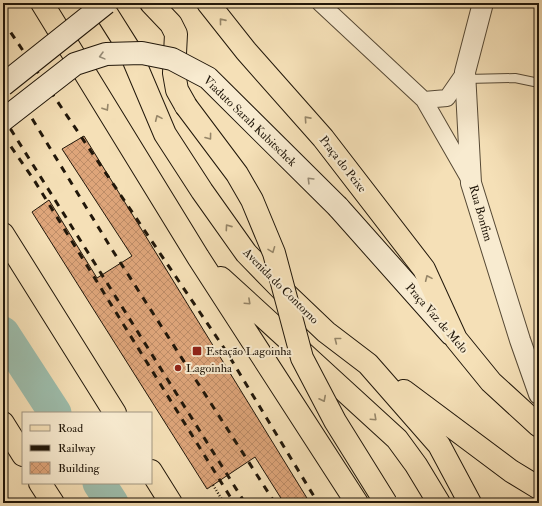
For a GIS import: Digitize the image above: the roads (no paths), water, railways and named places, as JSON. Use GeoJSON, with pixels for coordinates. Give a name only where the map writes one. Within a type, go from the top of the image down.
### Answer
{"type":"FeatureCollection","features":[{"type":"Feature","properties":{"kind":"main road"},"geometry":{"type":"LineString","coordinates":[[42,3],[198,257],[357,503]]}},
{"type":"Feature","properties":{"kind":"main road","name":"Avenida do Contorno"},"geometry":{"type":"LineString","coordinates":[[100,3],[129,49],[166,134],[202,190],[246,253],[326,332],[368,364],[439,445],[470,503]]}},
{"type":"Feature","properties":{"kind":"main road"},"geometry":{"type":"LineString","coordinates":[[3,85],[106,3]]}},
{"type":"Feature","properties":{"kind":"main road"},"geometry":{"type":"LineString","coordinates":[[152,3],[171,24],[176,34],[174,73],[177,90],[186,106],[237,174],[252,200],[274,253],[302,358],[335,421],[386,503]]}},
{"type":"Feature","properties":{"kind":"main road","name":"Praça do Peixe"},"geometry":{"type":"LineString","coordinates":[[208,3],[246,51],[323,138],[424,269],[456,339]]}},
{"type":"Feature","properties":{"kind":"main road","name":"Viaduto Sarah Kubitschek"},"geometry":{"type":"LineString","coordinates":[[3,120],[75,64],[106,54],[142,53],[172,59],[208,78],[338,207]]}},
{"type":"Feature","properties":{"kind":"main road","name":"Praça Vaz de Melo"},"geometry":{"type":"LineString","coordinates":[[338,207],[456,339],[491,382],[539,426]]}},
{"type":"Feature","properties":{"kind":"main road"},"geometry":{"type":"LineString","coordinates":[[3,234],[114,412]]}},
{"type":"Feature","properties":{"kind":"main road"},"geometry":{"type":"LineString","coordinates":[[198,257],[397,439],[416,465],[439,503]]}},
{"type":"Feature","properties":{"kind":"main road"},"geometry":{"type":"LineString","coordinates":[[368,364],[511,471],[539,488]]}},
{"type":"Feature","properties":{"kind":"main road"},"geometry":{"type":"LineString","coordinates":[[3,423],[22,453]]}},
{"type":"Feature","properties":{"kind":"main road"},"geometry":{"type":"LineString","coordinates":[[152,472],[171,503]]}},
{"type":"Feature","properties":{"kind":"main road"},"geometry":{"type":"LineString","coordinates":[[41,484],[53,503]]}},
{"type":"Feature","properties":{"kind":"street"},"geometry":{"type":"LineString","coordinates":[[320,3],[424,100],[471,183]]}},
{"type":"Feature","properties":{"kind":"street","name":"Rua Bonfim"},"geometry":{"type":"LineString","coordinates":[[483,3],[466,75],[471,183],[520,340],[539,394]]}},
{"type":"Feature","properties":{"kind":"street"},"geometry":{"type":"LineString","coordinates":[[424,100],[447,98],[466,75]]}},
{"type":"Feature","properties":{"kind":"lane"},"geometry":{"type":"LineString","coordinates":[[466,75],[515,78],[539,83]]}},
{"type":"Feature","properties":{"kind":"waterway"},"geometry":{"type":"LineString","coordinates":[[3,333],[54,412]]}},
{"type":"Feature","properties":{"kind":"waterway"},"geometry":{"type":"LineString","coordinates":[[100,484],[112,503]]}},
{"type":"Feature","properties":{"kind":"railway"},"geometry":{"type":"LineString","coordinates":[[3,21],[226,351],[318,503]]}},
{"type":"Feature","properties":{"kind":"railway"},"geometry":{"type":"LineString","coordinates":[[3,71],[111,248],[275,503]]}},
{"type":"Feature","properties":{"kind":"railway"},"geometry":{"type":"LineString","coordinates":[[3,117],[245,503]]}},
{"type":"Feature","properties":{"kind":"railway"},"geometry":{"type":"LineString","coordinates":[[3,135],[34,180],[234,503]]}},
{"type":"Feature","properties":{"kind":"place","name":"Estação Lagoinha"},"geometry":{"type":"Point","coordinates":[197,351]}},
{"type":"Feature","properties":{"kind":"place","name":"Lagoinha"},"geometry":{"type":"Point","coordinates":[178,368]}}]}
